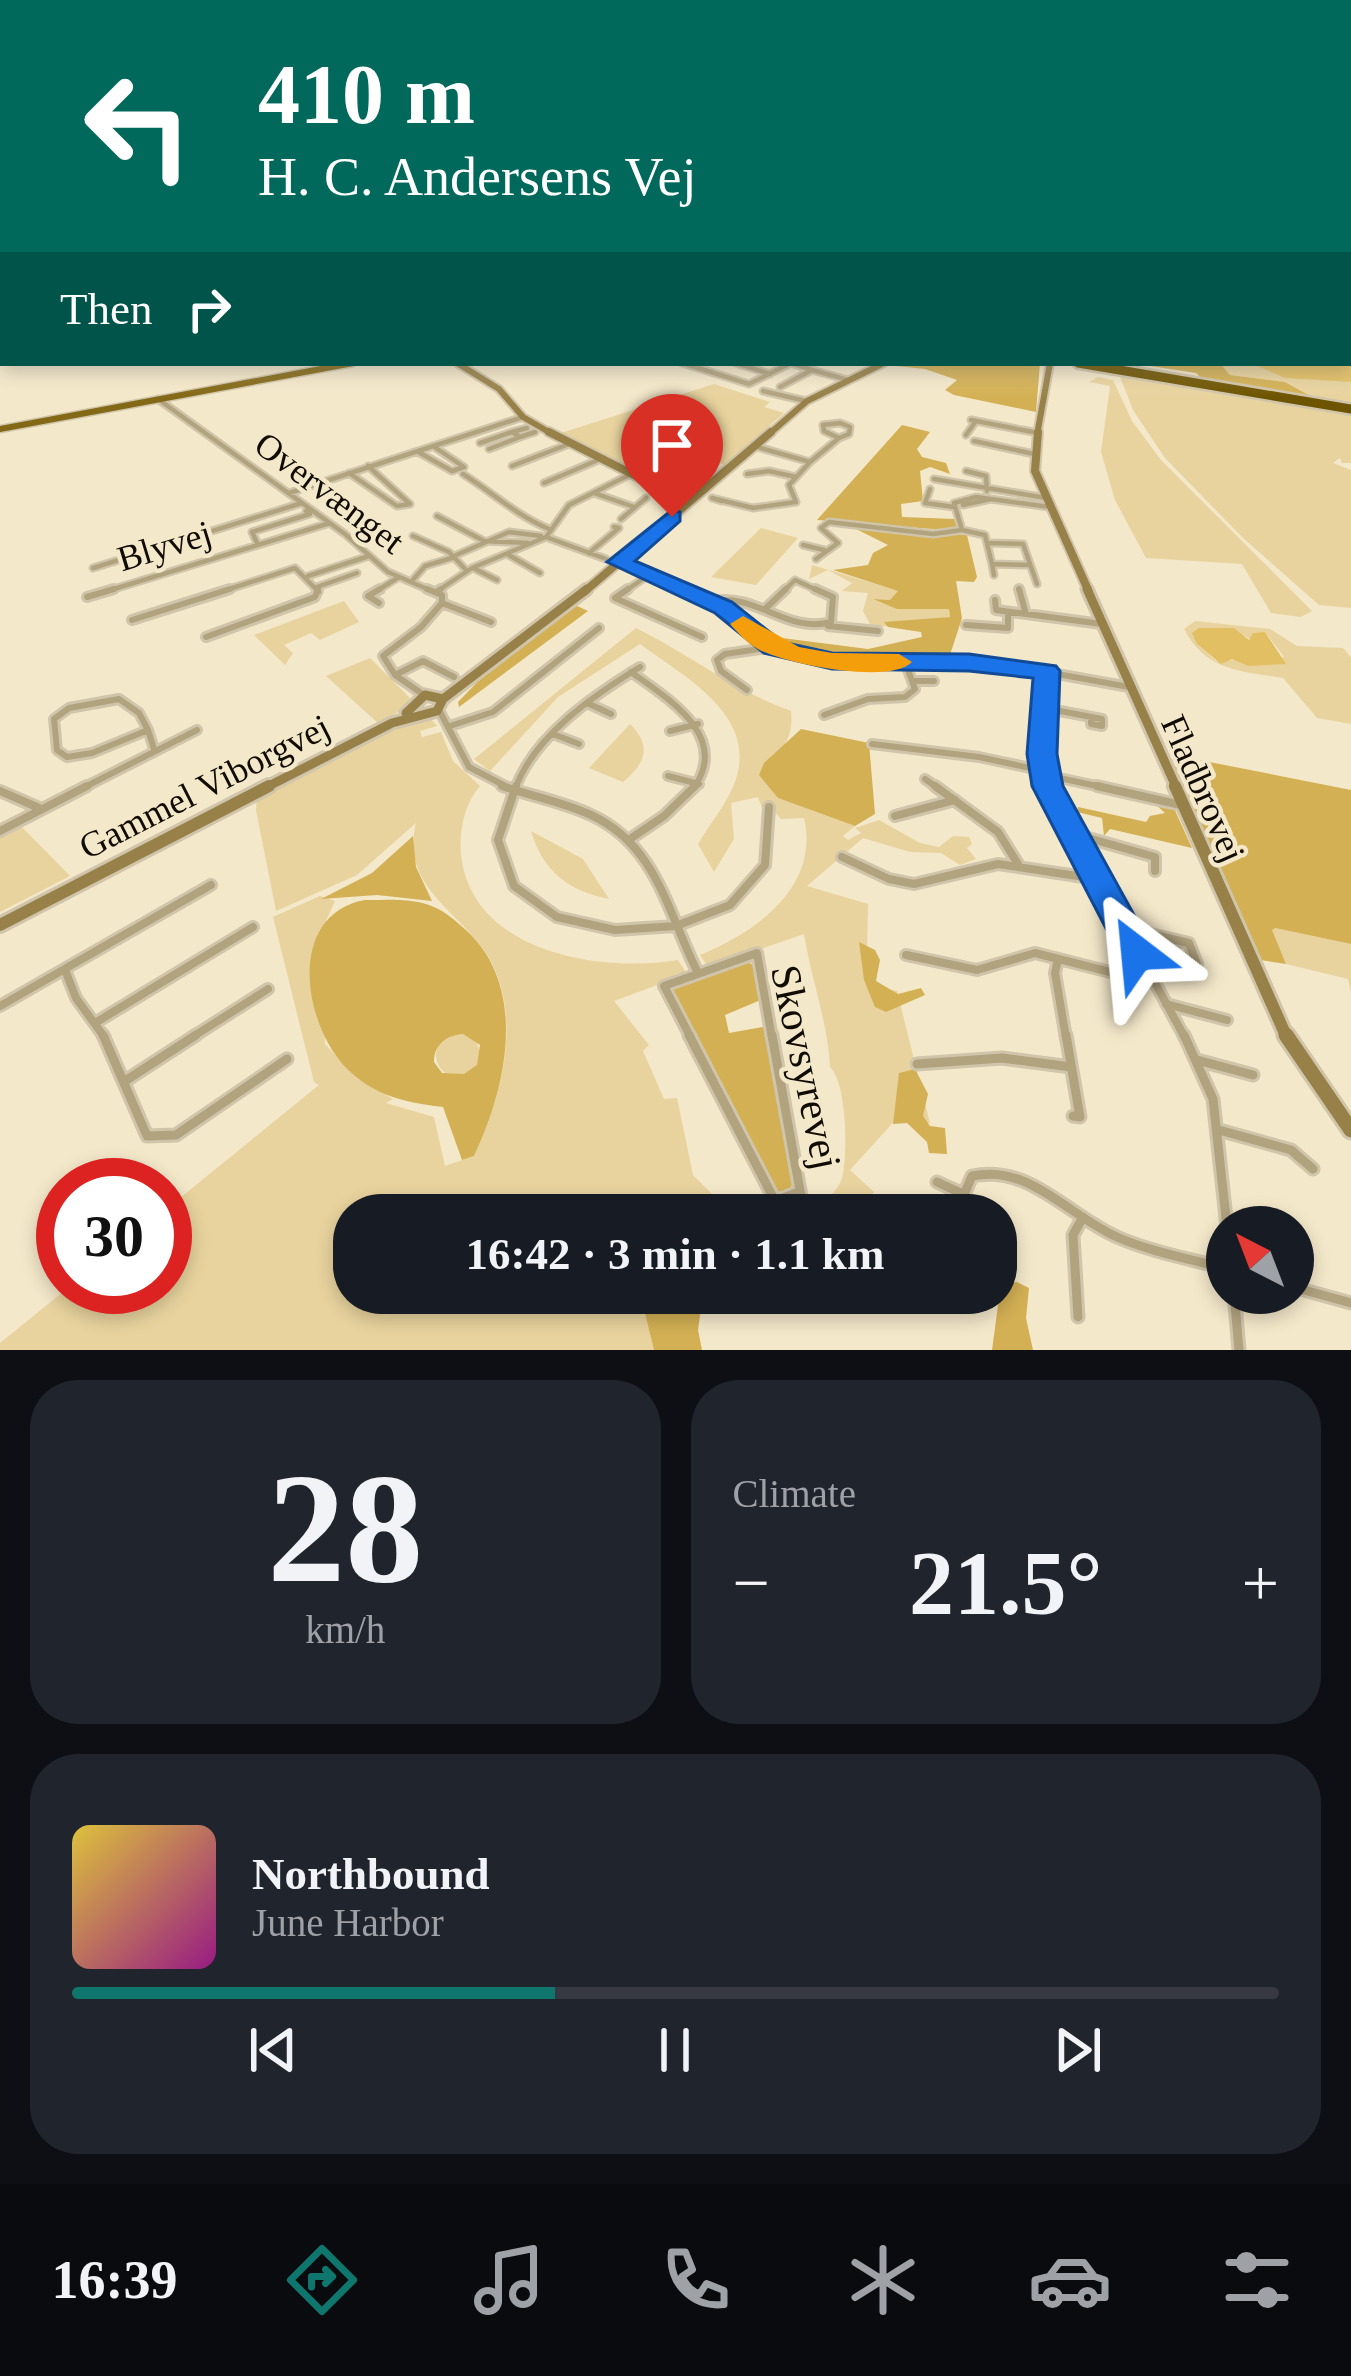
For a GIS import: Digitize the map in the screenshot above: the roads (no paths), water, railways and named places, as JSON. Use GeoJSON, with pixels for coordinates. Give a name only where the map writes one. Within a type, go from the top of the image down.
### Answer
{"type":"FeatureCollection","features":[{"type":"Feature","properties":{"kind":"highway"},"geometry":{"type":"LineString","coordinates":[[1096,366],[1351,407]]}},
{"type":"Feature","properties":{"kind":"highway"},"geometry":{"type":"LineString","coordinates":[[1108,366],[1335,405]]}},
{"type":"Feature","properties":{"kind":"main road"},"geometry":{"type":"LineString","coordinates":[[0,429],[337,366]]}},
{"type":"Feature","properties":{"kind":"main road"},"geometry":{"type":"LineString","coordinates":[[462,366],[499,389],[523,417],[598,460],[629,475],[698,494]]}},
{"type":"Feature","properties":{"kind":"main road"},"geometry":{"type":"LineString","coordinates":[[417,704],[438,704],[459,680],[619,562],[807,401],[876,366]]}},
{"type":"Feature","properties":{"kind":"main road","name":"Fladbrovej"},"geometry":{"type":"LineString","coordinates":[[1050,366],[1034,454],[1048,502],[1287,1038],[1351,1130]]}},
{"type":"Feature","properties":{"kind":"main road"},"geometry":{"type":"LineString","coordinates":[[417,704],[438,704]]}},
{"type":"Feature","properties":{"kind":"main road","name":"Gammel Viborgvej"},"geometry":{"type":"LineString","coordinates":[[0,927],[392,723],[417,704]]}},
{"type":"Feature","properties":{"kind":"street"},"geometry":{"type":"LineString","coordinates":[[691,366],[748,384],[785,366]]}},
{"type":"Feature","properties":{"kind":"street"},"geometry":{"type":"LineString","coordinates":[[745,366],[770,374]]}},
{"type":"Feature","properties":{"kind":"street"},"geometry":{"type":"LineString","coordinates":[[800,366],[848,380]]}},
{"type":"Feature","properties":{"kind":"street"},"geometry":{"type":"LineString","coordinates":[[780,387],[812,370]]}},
{"type":"Feature","properties":{"kind":"street"},"geometry":{"type":"LineString","coordinates":[[764,392],[807,401]]}},
{"type":"Feature","properties":{"kind":"street","name":"Overvænget"},"geometry":{"type":"LineString","coordinates":[[158,399],[399,577],[436,592]]}},
{"type":"Feature","properties":{"kind":"street"},"geometry":{"type":"LineString","coordinates":[[289,493],[523,417]]}},
{"type":"Feature","properties":{"kind":"street"},"geometry":{"type":"LineString","coordinates":[[966,435],[973,420],[1038,433]]}},
{"type":"Feature","properties":{"kind":"street"},"geometry":{"type":"LineString","coordinates":[[480,443],[529,430],[489,449]]}},
{"type":"Feature","properties":{"kind":"street"},"geometry":{"type":"LineString","coordinates":[[512,432],[520,437]]}},
{"type":"Feature","properties":{"kind":"street"},"geometry":{"type":"LineString","coordinates":[[467,435],[499,454]]}},
{"type":"Feature","properties":{"kind":"street"},"geometry":{"type":"LineString","coordinates":[[722,501],[753,508],[788,506],[797,498],[788,486],[839,438]]}},
{"type":"Feature","properties":{"kind":"street"},"geometry":{"type":"LineString","coordinates":[[974,441],[1034,454]]}},
{"type":"Feature","properties":{"kind":"street"},"geometry":{"type":"LineString","coordinates":[[512,466],[569,444]]}},
{"type":"Feature","properties":{"kind":"street"},"geometry":{"type":"LineString","coordinates":[[418,452],[452,471],[464,467],[433,446]]}},
{"type":"Feature","properties":{"kind":"street"},"geometry":{"type":"LineString","coordinates":[[754,446],[810,462]]}},
{"type":"Feature","properties":{"kind":"street"},"geometry":{"type":"LineString","coordinates":[[544,483],[598,460]]}},
{"type":"Feature","properties":{"kind":"street"},"geometry":{"type":"LineString","coordinates":[[349,473],[397,506],[410,504],[368,466]]}},
{"type":"Feature","properties":{"kind":"street"},"geometry":{"type":"LineString","coordinates":[[760,472],[796,477]]}},
{"type":"Feature","properties":{"kind":"street"},"geometry":{"type":"LineString","coordinates":[[463,474],[546,534],[606,559]]}},
{"type":"Feature","properties":{"kind":"street"},"geometry":{"type":"LineString","coordinates":[[417,704],[383,656],[421,627],[442,603],[442,595],[436,592],[469,569],[546,534],[569,505],[629,475]]}},
{"type":"Feature","properties":{"kind":"street"},"geometry":{"type":"LineString","coordinates":[[982,475],[986,476],[988,499]]}},
{"type":"Feature","properties":{"kind":"street"},"geometry":{"type":"LineString","coordinates":[[934,479],[1048,502]]}},
{"type":"Feature","properties":{"kind":"street"},"geometry":{"type":"LineString","coordinates":[[930,489],[925,502],[954,507]]}},
{"type":"Feature","properties":{"kind":"street"},"geometry":{"type":"LineString","coordinates":[[594,493],[634,507]]}},
{"type":"Feature","properties":{"kind":"street"},"geometry":{"type":"LineString","coordinates":[[954,507],[962,497],[1048,502]]}},
{"type":"Feature","properties":{"kind":"street"},"geometry":{"type":"LineString","coordinates":[[621,519],[646,498]]}},
{"type":"Feature","properties":{"kind":"street"},"geometry":{"type":"LineString","coordinates":[[963,505],[988,499]]}},
{"type":"Feature","properties":{"kind":"street"},"geometry":{"type":"LineString","coordinates":[[954,507],[962,530]]}},
{"type":"Feature","properties":{"kind":"street"},"geometry":{"type":"LineString","coordinates":[[92,565],[307,511]]}},
{"type":"Feature","properties":{"kind":"street","name":"Blyvej"},"geometry":{"type":"LineString","coordinates":[[258,544],[252,532],[307,511]]}},
{"type":"Feature","properties":{"kind":"street"},"geometry":{"type":"LineString","coordinates":[[436,516],[457,531],[484,541],[528,544]]}},
{"type":"Feature","properties":{"kind":"street"},"geometry":{"type":"LineString","coordinates":[[816,559],[838,543],[821,528],[829,522],[933,533],[962,530],[984,534],[994,575]]}},
{"type":"Feature","properties":{"kind":"street","name":"Blyvej"},"geometry":{"type":"LineString","coordinates":[[87,597],[330,523]]}},
{"type":"Feature","properties":{"kind":"street"},"geometry":{"type":"LineString","coordinates":[[589,553],[619,528],[614,527]]}},
{"type":"Feature","properties":{"kind":"street"},"geometry":{"type":"LineString","coordinates":[[411,582],[425,566],[512,531],[546,534]]}},
{"type":"Feature","properties":{"kind":"street"},"geometry":{"type":"LineString","coordinates":[[413,536],[496,580]]}},
{"type":"Feature","properties":{"kind":"street"},"geometry":{"type":"LineString","coordinates":[[988,543],[1023,544],[1037,584]]}},
{"type":"Feature","properties":{"kind":"street"},"geometry":{"type":"LineString","coordinates":[[803,545],[827,551]]}},
{"type":"Feature","properties":{"kind":"street"},"geometry":{"type":"LineString","coordinates":[[505,553],[540,573]]}},
{"type":"Feature","properties":{"kind":"street"},"geometry":{"type":"LineString","coordinates":[[308,576],[369,556]]}},
{"type":"Feature","properties":{"kind":"street"},"geometry":{"type":"LineString","coordinates":[[619,562],[712,602],[773,647]]}},
{"type":"Feature","properties":{"kind":"street"},"geometry":{"type":"LineString","coordinates":[[992,564],[1030,565]]}},
{"type":"Feature","properties":{"kind":"street"},"geometry":{"type":"LineString","coordinates":[[132,620],[289,569],[300,568],[320,593],[206,637]]}},
{"type":"Feature","properties":{"kind":"street"},"geometry":{"type":"LineString","coordinates":[[317,587],[357,573]]}},
{"type":"Feature","properties":{"kind":"street"},"geometry":{"type":"LineString","coordinates":[[648,575],[615,598],[702,637]]}},
{"type":"Feature","properties":{"kind":"street"},"geometry":{"type":"LineString","coordinates":[[380,603],[368,596],[399,577]]}},
{"type":"Feature","properties":{"kind":"street"},"geometry":{"type":"LineString","coordinates":[[765,609],[795,580],[805,581],[833,597],[827,625]]}},
{"type":"Feature","properties":{"kind":"street"},"geometry":{"type":"LineString","coordinates":[[1019,589],[1026,614]]}},
{"type":"Feature","properties":{"kind":"street"},"geometry":{"type":"LineString","coordinates":[[712,602],[744,600],[796,625],[878,632]]}},
{"type":"Feature","properties":{"kind":"street"},"geometry":{"type":"LineString","coordinates":[[995,600],[996,610],[1102,624]]}},
{"type":"Feature","properties":{"kind":"street"},"geometry":{"type":"LineString","coordinates":[[442,603],[491,622]]}},
{"type":"Feature","properties":{"kind":"street"},"geometry":{"type":"LineString","coordinates":[[966,625],[1008,628],[1008,612]]}},
{"type":"Feature","properties":{"kind":"street"},"geometry":{"type":"LineString","coordinates":[[449,725],[493,712],[599,628]]}},
{"type":"Feature","properties":{"kind":"street"},"geometry":{"type":"LineString","coordinates":[[747,690],[718,667],[720,656],[773,647],[832,661],[988,663],[1129,687]]}},
{"type":"Feature","properties":{"kind":"street"},"geometry":{"type":"LineString","coordinates":[[395,675],[423,661],[459,680]]}},
{"type":"Feature","properties":{"kind":"street"},"geometry":{"type":"LineString","coordinates":[[824,715],[868,699],[905,697],[915,688],[905,662]]}},
{"type":"Feature","properties":{"kind":"street"},"geometry":{"type":"LineString","coordinates":[[629,840],[669,816],[699,784],[706,750],[698,724],[636,670],[587,703],[553,734],[502,806],[496,839],[503,868],[524,895],[548,913],[597,930],[674,928],[720,910],[753,880],[768,853],[769,807]]}},
{"type":"Feature","properties":{"kind":"street"},"geometry":{"type":"LineString","coordinates":[[1047,671],[1045,773],[1072,834],[1197,1060],[1213,1099],[1225,1206]]}},
{"type":"Feature","properties":{"kind":"street"},"geometry":{"type":"LineString","coordinates":[[737,683],[752,676]]}},
{"type":"Feature","properties":{"kind":"street"},"geometry":{"type":"LineString","coordinates":[[912,681],[934,681]]}},
{"type":"Feature","properties":{"kind":"street"},"geometry":{"type":"LineString","coordinates":[[148,730],[92,753],[67,757],[57,750],[53,724],[61,711],[113,698],[140,712],[148,730],[154,749]]}},
{"type":"Feature","properties":{"kind":"street"},"geometry":{"type":"LineString","coordinates":[[587,703],[610,715]]}},
{"type":"Feature","properties":{"kind":"street"},"geometry":{"type":"LineString","coordinates":[[438,704],[469,767],[512,789],[574,806],[629,840],[656,877],[674,928],[698,973]]}},
{"type":"Feature","properties":{"kind":"street"},"geometry":{"type":"LineString","coordinates":[[1044,709],[1091,717]]}},
{"type":"Feature","properties":{"kind":"street"},"geometry":{"type":"LineString","coordinates":[[670,731],[698,724]]}},
{"type":"Feature","properties":{"kind":"street"},"geometry":{"type":"LineString","coordinates":[[0,831],[197,730]]}},
{"type":"Feature","properties":{"kind":"street"},"geometry":{"type":"LineString","coordinates":[[553,734],[579,744]]}},
{"type":"Feature","properties":{"kind":"street"},"geometry":{"type":"LineString","coordinates":[[872,744],[960,754],[1181,805]]}},
{"type":"Feature","properties":{"kind":"street"},"geometry":{"type":"LineString","coordinates":[[668,776],[699,784]]}},
{"type":"Feature","properties":{"kind":"street"},"geometry":{"type":"LineString","coordinates":[[925,779],[998,832],[1018,864]]}},
{"type":"Feature","properties":{"kind":"street"},"geometry":{"type":"LineString","coordinates":[[0,791],[39,808]]}},
{"type":"Feature","properties":{"kind":"street"},"geometry":{"type":"LineString","coordinates":[[895,816],[955,800]]}},
{"type":"Feature","properties":{"kind":"street"},"geometry":{"type":"LineString","coordinates":[[1072,834],[1155,857],[1155,871]]}},
{"type":"Feature","properties":{"kind":"street"},"geometry":{"type":"LineString","coordinates":[[849,858],[886,879],[918,884],[938,882],[976,866],[1018,864],[1097,879]]}},
{"type":"Feature","properties":{"kind":"street"},"geometry":{"type":"LineString","coordinates":[[0,1006],[211,885]]}},
{"type":"Feature","properties":{"kind":"street"},"geometry":{"type":"LineString","coordinates":[[94,1023],[253,927]]}},
{"type":"Feature","properties":{"kind":"street"},"geometry":{"type":"LineString","coordinates":[[1124,928],[1189,943],[1197,964]]}},
{"type":"Feature","properties":{"kind":"street","name":"Skovsyrevej"},"geometry":{"type":"LineString","coordinates":[[757,953],[800,1192],[775,1202],[664,986],[757,953]]}},
{"type":"Feature","properties":{"kind":"street"},"geometry":{"type":"LineString","coordinates":[[906,955],[976,970],[992,969],[1029,953],[1118,974],[1148,973]]}},
{"type":"Feature","properties":{"kind":"street"},"geometry":{"type":"LineString","coordinates":[[1058,959],[1055,973],[1080,1117],[1073,1116]]}},
{"type":"Feature","properties":{"kind":"street"},"geometry":{"type":"LineString","coordinates":[[65,970],[76,998],[111,1047],[140,1129],[157,1139],[169,1138],[287,1059]]}},
{"type":"Feature","properties":{"kind":"street"},"geometry":{"type":"LineString","coordinates":[[124,1082],[268,989]]}},
{"type":"Feature","properties":{"kind":"street"},"geometry":{"type":"LineString","coordinates":[[1166,1004],[1227,1020]]}},
{"type":"Feature","properties":{"kind":"street"},"geometry":{"type":"LineString","coordinates":[[917,1064],[1003,1058],[1071,1066]]}},
{"type":"Feature","properties":{"kind":"street"},"geometry":{"type":"LineString","coordinates":[[1197,1060],[1253,1075]]}},
{"type":"Feature","properties":{"kind":"street"},"geometry":{"type":"LineString","coordinates":[[1217,1129],[1286,1148],[1313,1169]]}},
{"type":"Feature","properties":{"kind":"street"},"geometry":{"type":"LineString","coordinates":[[937,1182],[961,1193],[972,1176],[1004,1172],[1136,1244],[1206,1263]]}},
{"type":"Feature","properties":{"kind":"street"},"geometry":{"type":"LineString","coordinates":[[1078,1317],[1073,1235],[1083,1216]]}},
{"type":"Feature","properties":{"kind":"street"},"geometry":{"type":"LineString","coordinates":[[1314,1293],[1351,1304]]}},
{"type":"Feature","properties":{"kind":"street"},"geometry":{"type":"LineString","coordinates":[[1236,1314],[1239,1350]]}}]}
